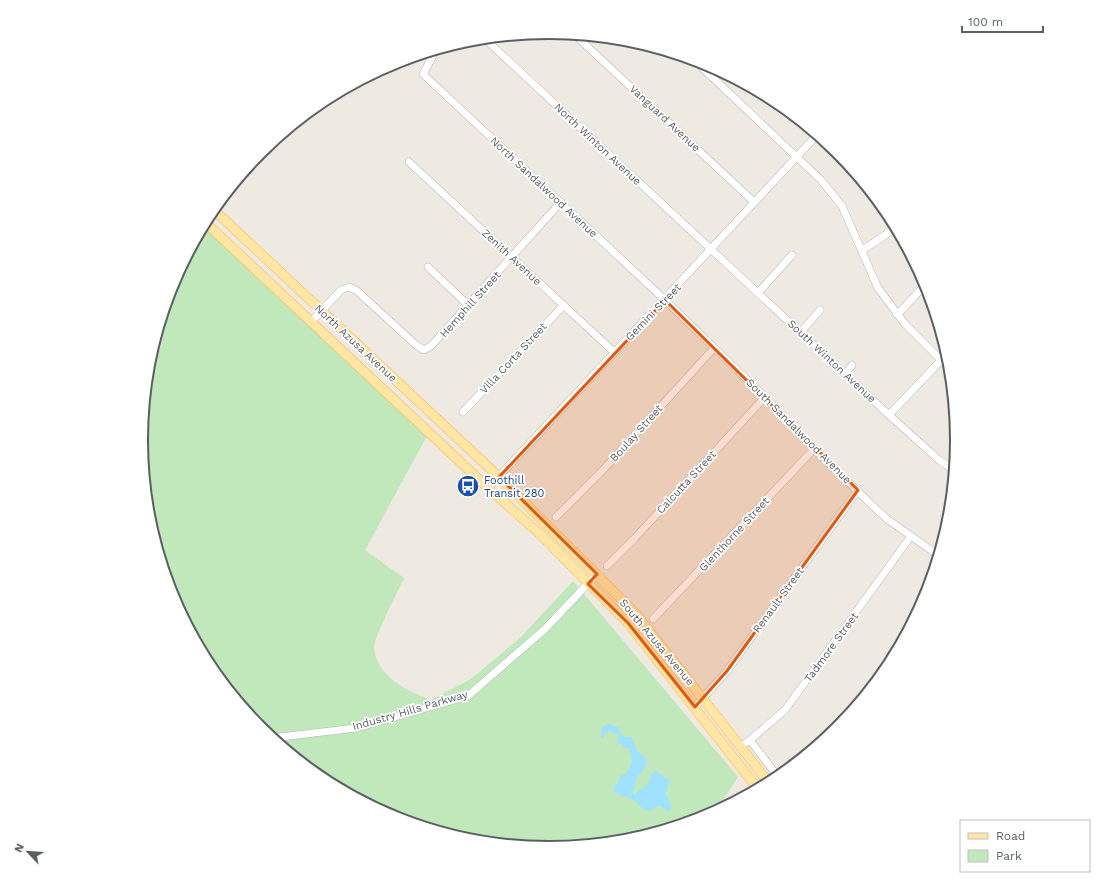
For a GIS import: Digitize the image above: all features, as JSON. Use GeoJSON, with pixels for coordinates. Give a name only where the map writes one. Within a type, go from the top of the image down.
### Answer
{"type":"FeatureCollection","features":[{"type":"Feature","properties":{"kind":"main road","name":"North Azusa Avenue"},"geometry":{"type":"LineString","coordinates":[[218,214],[321,312],[499,477]]}},
{"type":"Feature","properties":{"kind":"main road","name":"North Azusa Avenue"},"geometry":{"type":"LineString","coordinates":[[210,227],[488,488]]}},
{"type":"Feature","properties":{"kind":"main road"},"geometry":{"type":"LineString","coordinates":[[435,438],[446,436],[464,444]]}},
{"type":"Feature","properties":{"kind":"main road","name":"South Azusa Avenue"},"geometry":{"type":"LineString","coordinates":[[499,477],[637,615],[704,698],[765,778]]}},
{"type":"Feature","properties":{"kind":"main road","name":"South Azusa Avenue"},"geometry":{"type":"LineString","coordinates":[[488,488],[539,533],[628,623],[755,784]]}},
{"type":"Feature","properties":{"kind":"street","name":"Vanguard Avenue"},"geometry":{"type":"LineString","coordinates":[[582,41],[754,202]]}},
{"type":"Feature","properties":{"kind":"street","name":"North Winton Avenue"},"geometry":{"type":"LineString","coordinates":[[490,43],[711,250]]}},
{"type":"Feature","properties":{"kind":"street","name":"North Sandalwood Avenue"},"geometry":{"type":"LineString","coordinates":[[432,57],[423,74],[665,300]]}},
{"type":"Feature","properties":{"kind":"street"},"geometry":{"type":"LineString","coordinates":[[707,72],[821,180],[842,206],[863,250],[878,288],[897,315],[941,361],[890,415]]}},
{"type":"Feature","properties":{"kind":"street","name":"Gemini Street"},"geometry":{"type":"LineString","coordinates":[[488,488],[614,352],[665,300],[813,139]]}},
{"type":"Feature","properties":{"kind":"street","name":"Zenith Avenue"},"geometry":{"type":"LineString","coordinates":[[409,162],[614,352]]}},
{"type":"Feature","properties":{"kind":"street","name":"Hemphill Street"},"geometry":{"type":"LineString","coordinates":[[321,312],[340,290],[349,286],[356,290],[416,345],[424,350],[431,346],[513,258],[561,202]]}},
{"type":"Feature","properties":{"kind":"street"},"geometry":{"type":"LineString","coordinates":[[863,250],[890,231]]}},
{"type":"Feature","properties":{"kind":"street","name":"South Winton Avenue"},"geometry":{"type":"LineString","coordinates":[[711,250],[939,460],[949,467]]}},
{"type":"Feature","properties":{"kind":"street"},"geometry":{"type":"LineString","coordinates":[[758,293],[792,255]]}},
{"type":"Feature","properties":{"kind":"street"},"geometry":{"type":"LineString","coordinates":[[428,267],[468,305]]}},
{"type":"Feature","properties":{"kind":"street"},"geometry":{"type":"LineString","coordinates":[[897,315],[920,290]]}},
{"type":"Feature","properties":{"kind":"street","name":"South Sandalwood Avenue"},"geometry":{"type":"LineString","coordinates":[[665,300],[887,519],[934,552]]}},
{"type":"Feature","properties":{"kind":"street","name":"Villa Corta Street"},"geometry":{"type":"LineString","coordinates":[[462,412],[564,305]]}},
{"type":"Feature","properties":{"kind":"street"},"geometry":{"type":"LineString","coordinates":[[801,332],[820,310]]}},
{"type":"Feature","properties":{"kind":"street"},"geometry":{"type":"LineString","coordinates":[[312,321],[321,312]]}},
{"type":"Feature","properties":{"kind":"street","name":"Boulay Street"},"geometry":{"type":"LineString","coordinates":[[556,517],[603,470],[714,348]]}},
{"type":"Feature","properties":{"kind":"street"},"geometry":{"type":"LineString","coordinates":[[846,373],[852,365]]}},
{"type":"Feature","properties":{"kind":"street","name":"Calcutta Street"},"geometry":{"type":"LineString","coordinates":[[607,566],[635,538],[765,397]]}},
{"type":"Feature","properties":{"kind":"street","name":"Glenthorne Street"},"geometry":{"type":"LineString","coordinates":[[653,619],[814,448]]}},
{"type":"Feature","properties":{"kind":"street","name":"Renault Street"},"geometry":{"type":"LineString","coordinates":[[695,707],[727,671],[858,490]]}},
{"type":"Feature","properties":{"kind":"street","name":"Tadmore Street"},"geometry":{"type":"LineString","coordinates":[[740,747],[785,710],[911,536]]}},
{"type":"Feature","properties":{"kind":"street","name":"Industry Hills Parkway"},"geometry":{"type":"LineString","coordinates":[[280,736],[356,728],[468,696],[545,629],[597,574]]}},
{"type":"Feature","properties":{"kind":"street"},"geometry":{"type":"LineString","coordinates":[[750,740],[774,772]]}},
{"type":"Feature","properties":{"kind":"highlighted area"},"geometry":{"type":"Polygon","coordinates":[[[665,300],[858,490],[727,671],[695,707],[628,623],[588,584],[597,574],[499,477],[665,300]]]}},
{"type":"Feature","properties":{"kind":"green space"},"geometry":{"type":"Polygon","coordinates":[[[209,228],[427,436],[365,550],[404,578],[381,625],[375,643],[374,649],[377,659],[381,668],[387,675],[403,687],[431,700],[471,679],[521,637],[573,581],[738,777],[722,802],[678,820],[653,827],[601,838],[575,840],[549,841],[497,838],[420,820],[372,800],[326,773],[305,758],[265,724],[231,684],[216,663],[189,617],[169,569],[151,492],[148,440],[149,414],[151,388],[156,362],[169,311],[189,263],[209,228]]]}},
{"type":"Feature","properties":{"kind":"water"},"geometry":{"type":"Polygon","coordinates":[[[609,724],[618,727],[623,737],[631,737],[638,752],[647,760],[645,768],[637,776],[633,794],[636,795],[638,790],[646,786],[652,773],[657,771],[670,781],[665,795],[668,797],[672,810],[667,811],[658,805],[651,811],[648,811],[643,809],[633,800],[614,792],[614,786],[618,783],[620,776],[627,773],[632,761],[629,748],[624,748],[622,744],[618,744],[618,735],[608,730],[603,738],[601,738],[602,727],[609,724]]]}},
{"type":"Feature","properties":{"kind":"place","name":"Foothill Transit 280"},"geometry":{"type":"Point","coordinates":[468,486]}}]}
